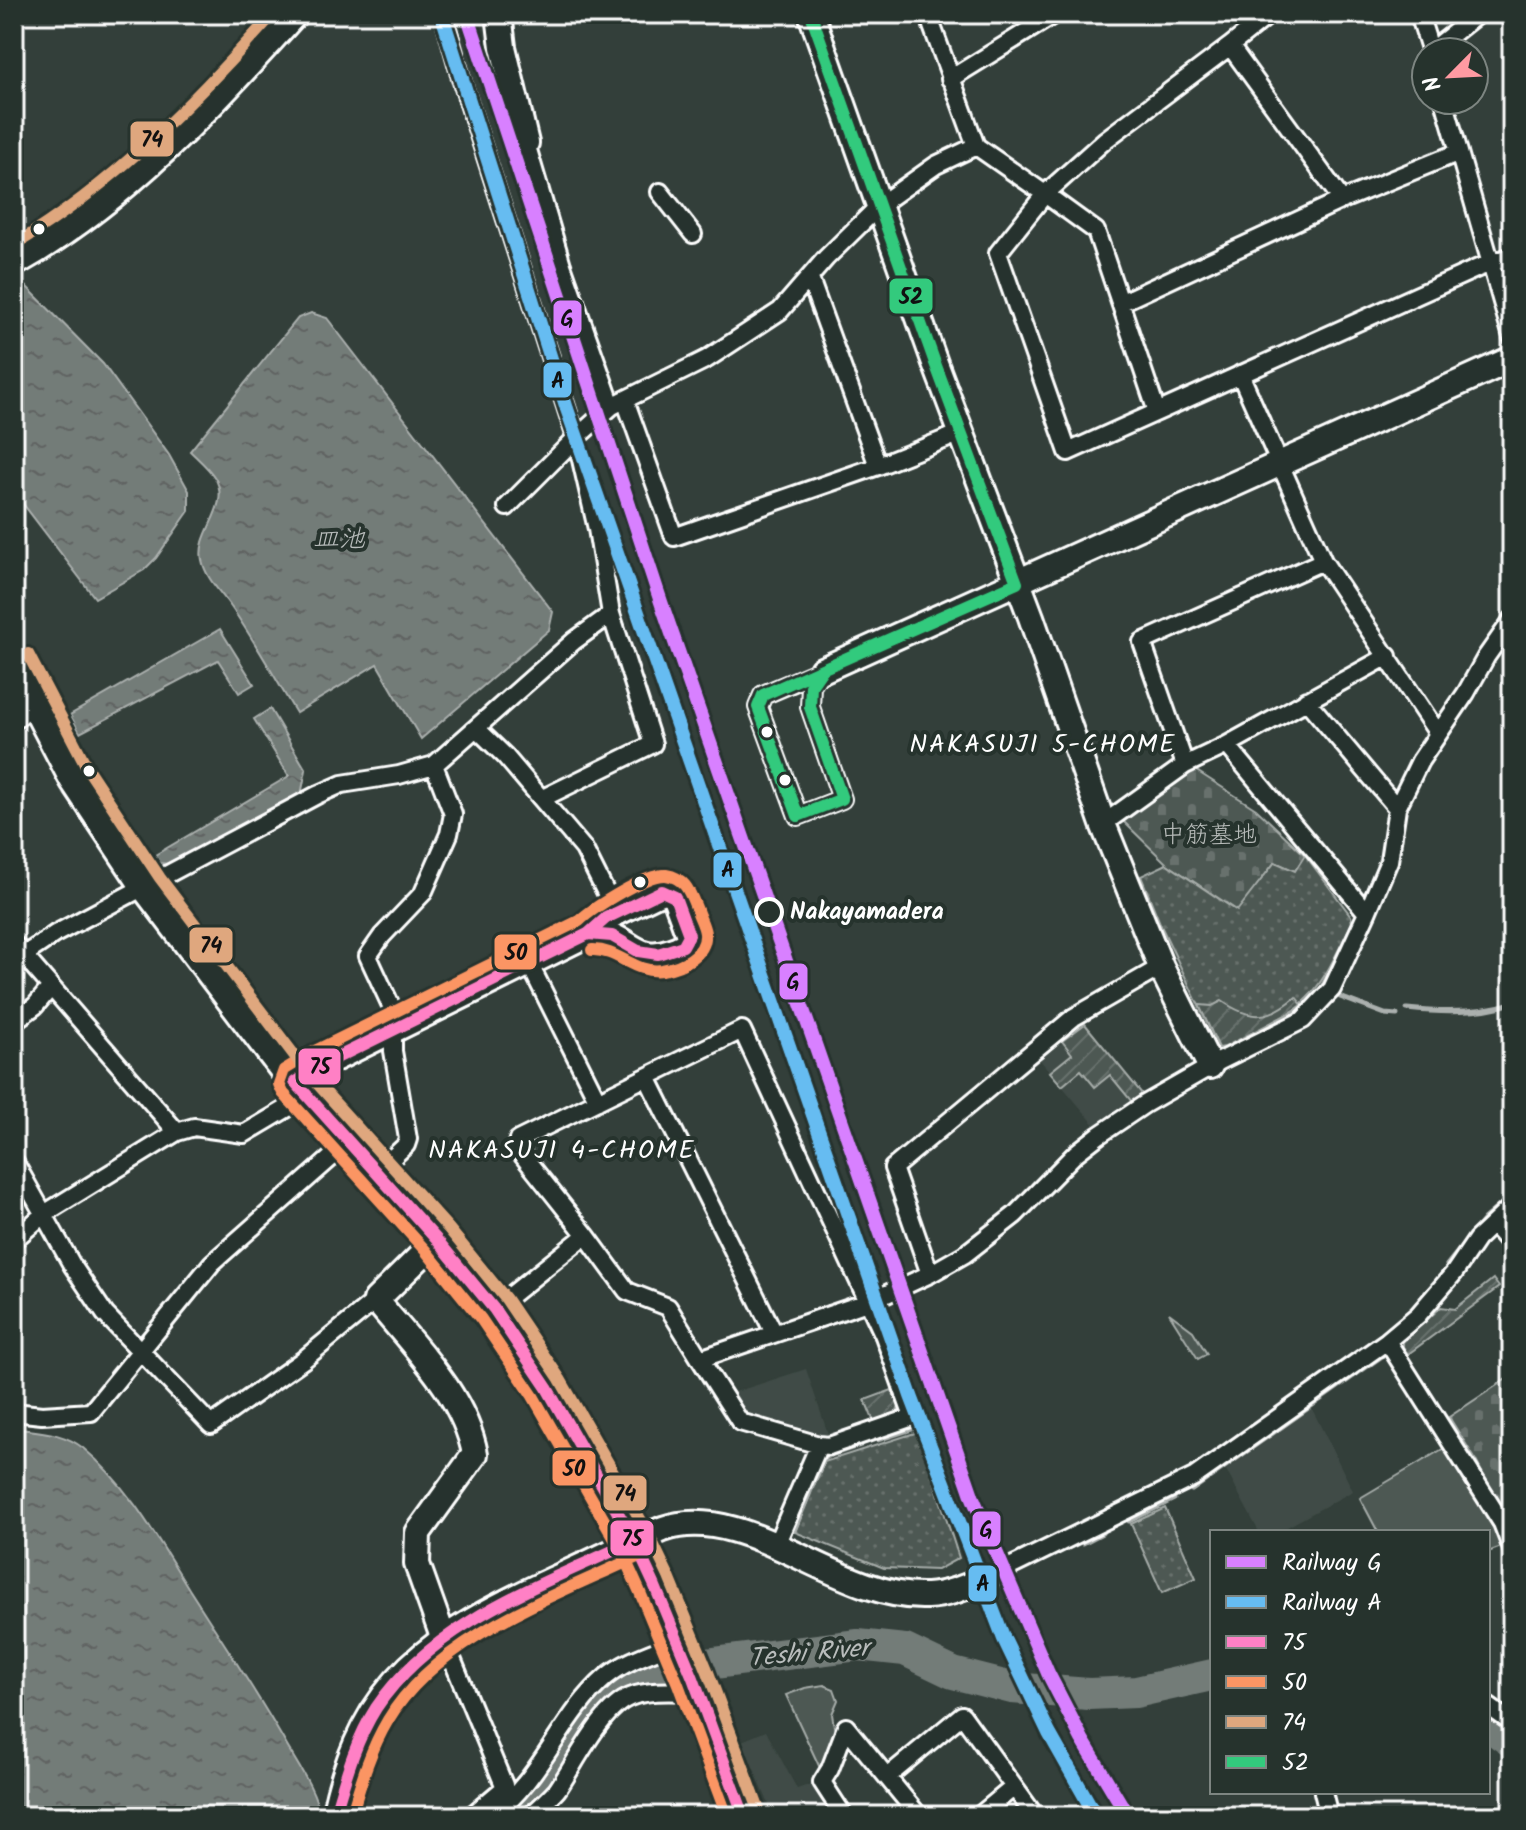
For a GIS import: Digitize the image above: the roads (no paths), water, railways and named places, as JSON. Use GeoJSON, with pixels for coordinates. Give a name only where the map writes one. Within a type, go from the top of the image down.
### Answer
{"type":"FeatureCollection","features":[{"type":"Feature","properties":{"kind":"highway"},"geometry":{"type":"LineString","coordinates":[[14,661],[24,711],[75,779],[147,887],[302,1089],[437,1240],[494,1309],[547,1388],[634,1541],[689,1667],[744,1816]]}},
{"type":"Feature","properties":{"kind":"street"},"geometry":{"type":"LineString","coordinates":[[14,264],[76,223],[191,127],[295,14]]}},
{"type":"Feature","properties":{"kind":"street"},"geometry":{"type":"LineString","coordinates":[[443,14],[576,438],[597,529],[611,614],[653,744],[543,798]]}},
{"type":"Feature","properties":{"kind":"street"},"geometry":{"type":"LineString","coordinates":[[499,14],[503,47],[526,143],[562,265],[674,537],[878,466],[961,433]]}},
{"type":"Feature","properties":{"kind":"street"},"geometry":{"type":"LineString","coordinates":[[811,14],[1103,824],[1161,967],[1210,1066]]}},
{"type":"Feature","properties":{"kind":"street"},"geometry":{"type":"LineString","coordinates":[[930,14],[950,79],[976,146],[1096,231],[1157,412]]}},
{"type":"Feature","properties":{"kind":"street"},"geometry":{"type":"LineString","coordinates":[[950,79],[1055,14]]}},
{"type":"Feature","properties":{"kind":"street"},"geometry":{"type":"LineString","coordinates":[[1270,14],[1105,140],[1045,194],[998,253],[1068,452],[1512,256]]}},
{"type":"Feature","properties":{"kind":"street"},"geometry":{"type":"LineString","coordinates":[[1419,14],[1425,36]]}},
{"type":"Feature","properties":{"kind":"street"},"geometry":{"type":"LineString","coordinates":[[1450,36],[1478,14]]}},
{"type":"Feature","properties":{"kind":"street"},"geometry":{"type":"LineString","coordinates":[[1230,46],[1342,200]]}},
{"type":"Feature","properties":{"kind":"street"},"geometry":{"type":"LineString","coordinates":[[1449,116],[1512,337]]}},
{"type":"Feature","properties":{"kind":"street"},"geometry":{"type":"LineString","coordinates":[[507,507],[576,438],[618,403],[707,359],[780,311],[826,258],[881,204],[936,165],[976,146]]}},
{"type":"Feature","properties":{"kind":"street"},"geometry":{"type":"LineString","coordinates":[[1122,302],[1342,200],[1459,152]]}},
{"type":"Feature","properties":{"kind":"street"},"geometry":{"type":"LineString","coordinates":[[660,192],[693,234]]}},
{"type":"Feature","properties":{"kind":"street"},"geometry":{"type":"LineString","coordinates":[[810,279],[878,466]]}},
{"type":"Feature","properties":{"kind":"street"},"geometry":{"type":"LineString","coordinates":[[822,670],[811,686],[810,707],[842,799],[798,816],[758,707],[763,695],[1512,359]]}},
{"type":"Feature","properties":{"kind":"street"},"geometry":{"type":"LineString","coordinates":[[1240,374],[1323,561],[1437,732]]}},
{"type":"Feature","properties":{"kind":"street"},"geometry":{"type":"LineString","coordinates":[[1185,765],[1142,642],[1323,561]]}},
{"type":"Feature","properties":{"kind":"street"},"geometry":{"type":"LineString","coordinates":[[177,1132],[19,949],[55,934],[342,784],[399,775],[434,765],[574,641],[611,614]]}},
{"type":"Feature","properties":{"kind":"street"},"geometry":{"type":"LineString","coordinates":[[700,1359],[868,1301],[930,1274],[965,1254],[1015,1215],[1076,1153],[1099,1135],[1210,1066],[1303,1020],[1332,989],[1367,913],[1389,861],[1397,808],[1420,761],[1512,620]]}},
{"type":"Feature","properties":{"kind":"street"},"geometry":{"type":"LineString","coordinates":[[1103,824],[1185,765],[1388,656]]}},
{"type":"Feature","properties":{"kind":"street"},"geometry":{"type":"LineString","coordinates":[[1306,700],[1397,808]]}},
{"type":"Feature","properties":{"kind":"street"},"geometry":{"type":"LineString","coordinates":[[476,728],[543,798],[584,849],[616,913]]}},
{"type":"Feature","properties":{"kind":"street"},"geometry":{"type":"LineString","coordinates":[[1227,745],[1367,913]]}},
{"type":"Feature","properties":{"kind":"street"},"geometry":{"type":"LineString","coordinates":[[376,1173],[406,1145],[408,1139],[392,1031],[393,1010],[368,956],[382,936],[423,893],[449,834],[453,814],[434,765]]}},
{"type":"Feature","properties":{"kind":"street"},"geometry":{"type":"LineString","coordinates":[[14,1240],[44,1214],[177,1132],[194,1127],[244,1134],[302,1089],[392,1031],[588,934],[616,913],[666,891],[675,897],[688,931],[688,941],[656,957],[644,954],[608,934],[588,934]]}},
{"type":"Feature","properties":{"kind":"street"},"geometry":{"type":"LineString","coordinates":[[529,963],[598,1101]]}},
{"type":"Feature","properties":{"kind":"street"},"geometry":{"type":"LineString","coordinates":[[930,1274],[893,1168],[1074,1017],[1161,967]]}},
{"type":"Feature","properties":{"kind":"street"},"geometry":{"type":"LineString","coordinates":[[14,1021],[35,1006],[51,987]]}},
{"type":"Feature","properties":{"kind":"street"},"geometry":{"type":"LineString","coordinates":[[742,1030],[884,1336],[913,1417],[829,1446],[740,1422],[668,1307],[627,1291],[516,1147],[518,1140],[598,1101],[742,1030]]}},
{"type":"Feature","properties":{"kind":"street"},"geometry":{"type":"LineString","coordinates":[[647,1077],[774,1333]]}},
{"type":"Feature","properties":{"kind":"street"},"geometry":{"type":"LineString","coordinates":[[14,1412],[42,1415],[91,1412],[212,1263],[349,1142]]}},
{"type":"Feature","properties":{"kind":"street"},"geometry":{"type":"LineString","coordinates":[[14,1161],[72,1265],[105,1314],[211,1425],[303,1360],[376,1300],[437,1240]]}},
{"type":"Feature","properties":{"kind":"street"},"geometry":{"type":"LineString","coordinates":[[1014,1565],[1194,1477],[1387,1341],[1418,1315],[1454,1273],[1477,1239],[1512,1206]]}},
{"type":"Feature","properties":{"kind":"street"},"geometry":{"type":"LineString","coordinates":[[1493,1224],[1512,1246]]}},
{"type":"Feature","properties":{"kind":"street"},"geometry":{"type":"LineString","coordinates":[[494,1309],[586,1235]]}},
{"type":"Feature","properties":{"kind":"street"},"geometry":{"type":"LineString","coordinates":[[376,1300],[449,1392],[474,1445],[475,1454],[418,1533],[417,1564],[443,1637],[504,1785],[471,1816]]}},
{"type":"Feature","properties":{"kind":"street"},"geometry":{"type":"LineString","coordinates":[[1387,1341],[1502,1523],[1512,1549]]}},
{"type":"Feature","properties":{"kind":"street"},"geometry":{"type":"LineString","coordinates":[[775,1547],[819,1445]]}},
{"type":"Feature","properties":{"kind":"street"},"geometry":{"type":"LineString","coordinates":[[334,1816],[349,1764],[371,1715],[401,1674],[443,1637],[529,1591],[677,1524],[743,1531],[874,1590],[930,1596],[986,1579]]}},
{"type":"Feature","properties":{"kind":"street"},"geometry":{"type":"LineString","coordinates":[[492,1816],[530,1781],[592,1691],[607,1676],[621,1667],[689,1667]]}},
{"type":"Feature","properties":{"kind":"street"},"geometry":{"type":"LineString","coordinates":[[530,1816],[556,1791],[579,1753],[617,1704],[630,1697],[659,1692],[689,1667]]}},
{"type":"Feature","properties":{"kind":"street"},"geometry":{"type":"LineString","coordinates":[[1490,1707],[1512,1723]]}},
{"type":"Feature","properties":{"kind":"street"},"geometry":{"type":"LineString","coordinates":[[887,1777],[962,1715],[1035,1816]]}},
{"type":"Feature","properties":{"kind":"street"},"geometry":{"type":"LineString","coordinates":[[844,1816],[822,1782],[846,1727],[919,1816]]}},
{"type":"Feature","properties":{"kind":"street"},"geometry":{"type":"LineString","coordinates":[[979,1816],[1014,1787]]}},
{"type":"Feature","properties":{"kind":"street"},"geometry":{"type":"LineString","coordinates":[[1324,1794],[1329,1816]]}},
{"type":"Feature","properties":{"kind":"water"},"geometry":{"type":"Polygon","coordinates":[[[24,284],[103,364],[169,455],[189,491],[189,511],[156,558],[144,570],[95,598],[14,492],[14,289],[24,284]]]}},
{"type":"Feature","properties":{"kind":"water","name":"皿池"},"geometry":{"type":"Polygon","coordinates":[[[311,313],[327,318],[553,612],[549,630],[421,739],[377,664],[296,713],[248,633],[210,579],[202,560],[204,539],[217,509],[219,488],[213,474],[190,451],[298,318],[311,313]]]}},
{"type":"Feature","properties":{"kind":"water"},"geometry":{"type":"Polygon","coordinates":[[[220,629],[254,684],[239,693],[218,660],[80,733],[70,715],[220,629]]]}},
{"type":"Feature","properties":{"kind":"water"},"geometry":{"type":"Polygon","coordinates":[[[270,709],[306,770],[301,795],[168,864],[160,863],[155,855],[289,776],[254,719],[270,709]]]}},
{"type":"Feature","properties":{"kind":"water"},"geometry":{"type":"Polygon","coordinates":[[[14,1428],[50,1434],[75,1443],[99,1463],[128,1496],[272,1720],[310,1786],[320,1816],[14,1816],[14,1428]]]}},
{"type":"Feature","properties":{"kind":"waterway"},"geometry":{"type":"LineString","coordinates":[[1320,991],[1336,961]]}},
{"type":"Feature","properties":{"kind":"waterway"},"geometry":{"type":"LineString","coordinates":[[1340,997],[1385,1014],[1397,1015]]}},
{"type":"Feature","properties":{"kind":"waterway"},"geometry":{"type":"LineString","coordinates":[[1407,1009],[1460,1012],[1512,1003]]}},
{"type":"Feature","properties":{"kind":"waterway"},"geometry":{"type":"LineString","coordinates":[[1276,1025],[1308,1004]]}},
{"type":"Feature","properties":{"kind":"waterway"},"geometry":{"type":"LineString","coordinates":[[1447,1265],[1484,1219],[1512,1195]]}},
{"type":"Feature","properties":{"kind":"waterway"},"geometry":{"type":"LineString","coordinates":[[1403,1338],[1437,1308]]}},
{"type":"Feature","properties":{"kind":"waterway"},"geometry":{"type":"LineString","coordinates":[[1192,1490],[1382,1356]]}},
{"type":"Feature","properties":{"kind":"waterway"},"geometry":{"type":"LineString","coordinates":[[884,1359],[901,1407]]}},
{"type":"Feature","properties":{"kind":"waterway"},"geometry":{"type":"LineString","coordinates":[[877,1440],[921,1426]]}},
{"type":"Feature","properties":{"kind":"waterway"},"geometry":{"type":"LineString","coordinates":[[816,1477],[825,1457],[861,1445]]}},
{"type":"Feature","properties":{"kind":"waterway"},"geometry":{"type":"LineString","coordinates":[[794,1530],[809,1494]]}},
{"type":"Feature","properties":{"kind":"waterway"},"geometry":{"type":"LineString","coordinates":[[1129,1521],[1174,1499]]}},
{"type":"Feature","properties":{"kind":"waterway"},"geometry":{"type":"LineString","coordinates":[[1083,1543],[1102,1533]]}},
{"type":"Feature","properties":{"kind":"waterway","name":"Teshi River"},"geometry":{"type":"LineString","coordinates":[[510,1816],[533,1798],[600,1704],[625,1680],[651,1671],[858,1645],[905,1650],[953,1673],[1012,1688],[1089,1694],[1136,1692],[1210,1675]]}},
{"type":"Feature","properties":{"kind":"waterway","name":"Teshi River"},"geometry":{"type":"LineString","coordinates":[[1490,1726],[1512,1742]]}},
{"type":"Feature","properties":{"kind":"waterway"},"geometry":{"type":"LineString","coordinates":[[967,1816],[1004,1784]]}},
{"type":"Feature","properties":{"kind":"rail line","name":"G"},"geometry":{"type":"LineString","coordinates":[[467,14],[661,602],[973,1498],[1048,1673],[1082,1739],[1128,1816]]}},
{"type":"Feature","properties":{"kind":"rail line","name":"A"},"geometry":{"type":"LineString","coordinates":[[443,19],[567,409],[911,1396],[1004,1639],[1049,1733],[1096,1816]]}},
{"type":"Feature","properties":{"kind":"place","name":"Nakayamadera"},"geometry":{"type":"Point","coordinates":[769,912]}},
{"type":"Feature","properties":{"kind":"district","name":"NAKASUJI 5-CHOME"},"geometry":{"type":"Point","coordinates":[1043,745]}},
{"type":"Feature","properties":{"kind":"district","name":"NAKASUJI 4-CHOME"},"geometry":{"type":"Point","coordinates":[562,1151]}},
{"type":"Feature","properties":{"kind":"park label","name":"中筋墓地"},"geometry":{"type":"Point","coordinates":[1209,835]}}]}
